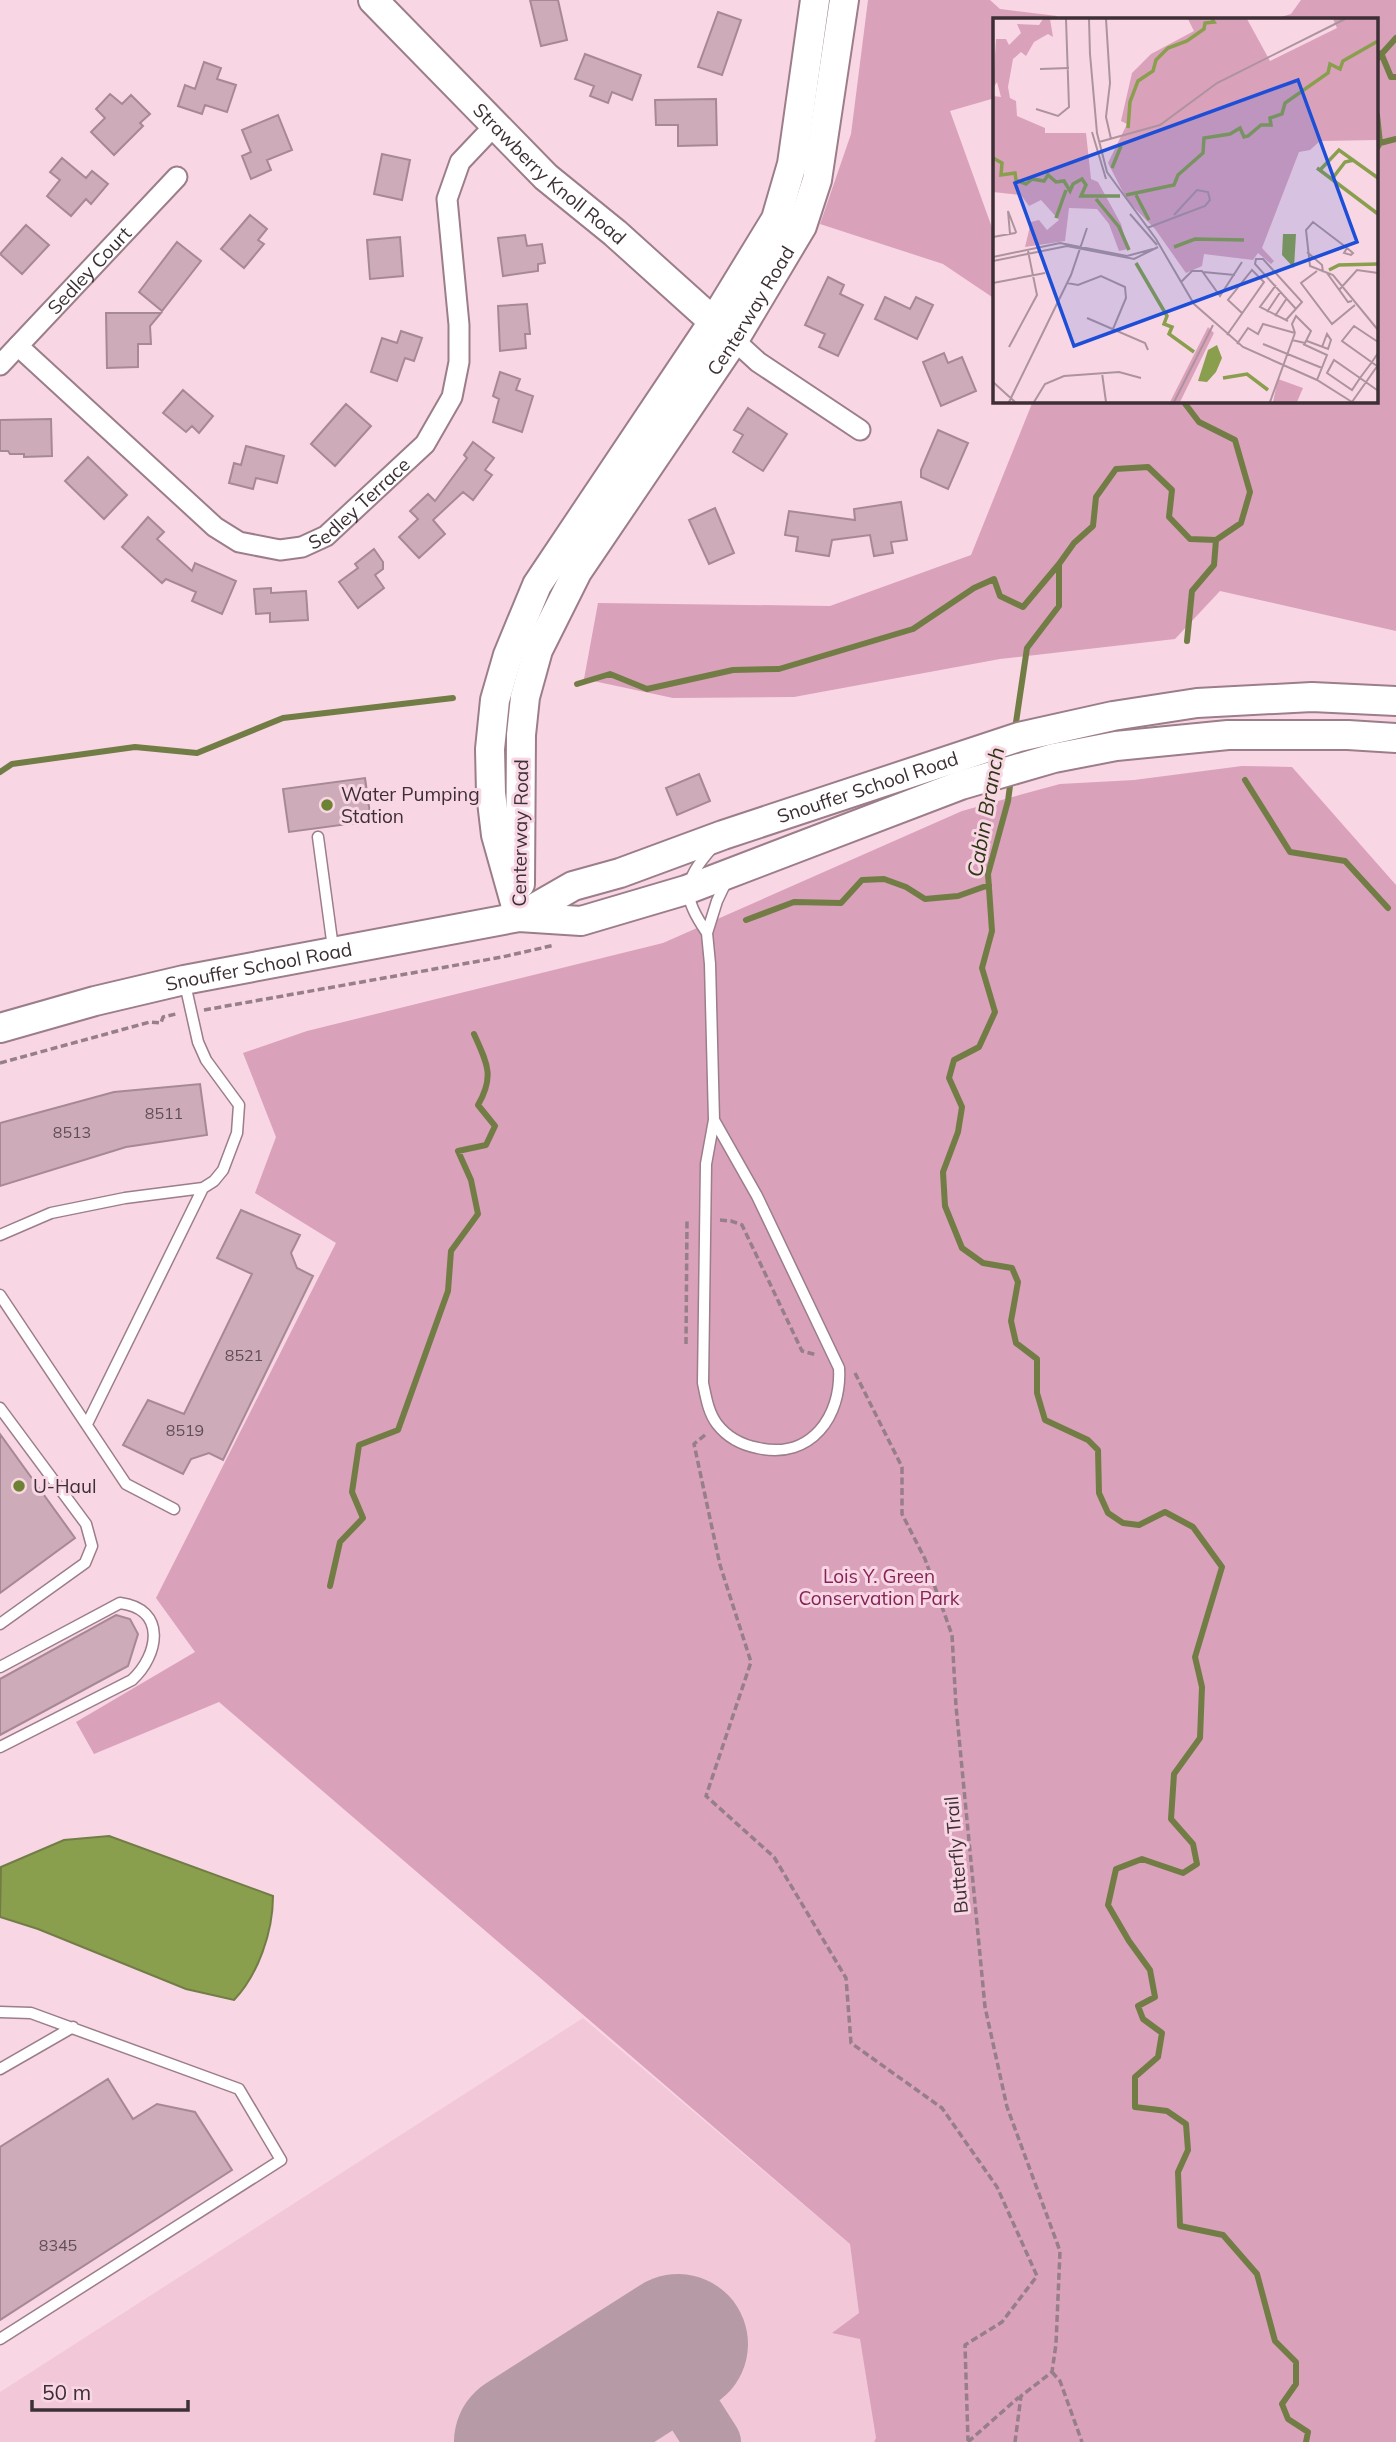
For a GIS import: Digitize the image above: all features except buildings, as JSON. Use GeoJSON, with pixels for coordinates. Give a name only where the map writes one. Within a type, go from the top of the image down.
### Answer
{"type":"FeatureCollection","features":[{"type":"Feature","properties":{"kind":"main road","name":"Strawberry Knoll Road"},"geometry":{"type":"LineString","coordinates":[[373,0],[546,177],[615,233],[723,331]]}},
{"type":"Feature","properties":{"kind":"main road","name":"Centerway Road"},"geometry":{"type":"LineString","coordinates":[[723,331],[776,219],[792,164],[816,0]]}},
{"type":"Feature","properties":{"kind":"main road","name":"Centerway Road"},"geometry":{"type":"LineString","coordinates":[[519,916],[496,835],[489,749],[495,700],[508,655],[537,585],[802,226],[817,180],[844,0]]}},
{"type":"Feature","properties":{"kind":"main road","name":"Snouffer School Road"},"geometry":{"type":"LineString","coordinates":[[519,916],[573,886],[620,873],[723,835],[969,752],[1063,726],[1197,703],[1312,697],[1396,701]]}},
{"type":"Feature","properties":{"kind":"main road","name":"Snouffer School Road"},"geometry":{"type":"LineString","coordinates":[[0,1028],[94,1001],[184,980],[519,916],[581,921],[687,890],[961,785],[1054,758],[1116,746],[1228,735],[1348,735],[1396,738]]}},
{"type":"Feature","properties":{"kind":"street","name":"Sedley Terrace"},"geometry":{"type":"LineString","coordinates":[[18,346],[215,527],[239,542],[280,550],[302,547],[326,536],[425,444],[452,397],[459,362],[447,199],[460,162],[495,125]]}},
{"type":"Feature","properties":{"kind":"street","name":"Sedley Court"},"geometry":{"type":"LineString","coordinates":[[0,365],[177,177]]}},
{"type":"Feature","properties":{"kind":"street"},"geometry":{"type":"LineString","coordinates":[[723,331],[758,362],[860,430]]}},
{"type":"Feature","properties":{"kind":"lane"},"geometry":{"type":"LineString","coordinates":[[707,933],[692,911],[687,890],[700,861],[723,835]]}},
{"type":"Feature","properties":{"kind":"lane"},"geometry":{"type":"LineString","coordinates":[[318,837],[333,952]]}},
{"type":"Feature","properties":{"kind":"lane"},"geometry":{"type":"LineString","coordinates":[[713,1120],[757,1196],[839,1368],[837,1401],[825,1424],[819,1432],[795,1447],[765,1450],[746,1446],[731,1437],[717,1424],[708,1408],[703,1383],[706,1164],[713,1120],[707,933],[717,901],[732,871]]}},
{"type":"Feature","properties":{"kind":"lane"},"geometry":{"type":"LineString","coordinates":[[0,1235],[51,1213],[125,1198],[203,1188],[214,1181],[223,1170],[237,1133],[239,1105],[206,1060],[198,1042],[184,980]]}},
{"type":"Feature","properties":{"kind":"lane"},"geometry":{"type":"LineString","coordinates":[[87,1424],[203,1188]]}},
{"type":"Feature","properties":{"kind":"lane"},"geometry":{"type":"LineString","coordinates":[[0,1295],[126,1484],[174,1508]]}},
{"type":"Feature","properties":{"kind":"lane"},"geometry":{"type":"LineString","coordinates":[[0,1408],[86,1524],[92,1546],[85,1563],[0,1624]]}},
{"type":"Feature","properties":{"kind":"lane"},"geometry":{"type":"LineString","coordinates":[[0,1667],[120,1604],[135,1605],[147,1615],[154,1628],[153,1647],[141,1671],[132,1680],[0,1747]]}},
{"type":"Feature","properties":{"kind":"lane"},"geometry":{"type":"LineString","coordinates":[[0,2012],[30,2013],[239,2089],[281,2160],[0,2339]]}},
{"type":"Feature","properties":{"kind":"lane"},"geometry":{"type":"LineString","coordinates":[[0,2069],[73,2027]]}},
{"type":"Feature","properties":{"kind":"path"},"geometry":{"type":"LineString","coordinates":[[216,1008],[556,945]]}},
{"type":"Feature","properties":{"kind":"path"},"geometry":{"type":"LineString","coordinates":[[0,1063],[150,1022],[161,1023],[163,1017]]}},
{"type":"Feature","properties":{"kind":"path"},"geometry":{"type":"LineString","coordinates":[[712,1220],[731,1221],[742,1225],[802,1351],[826,1358]]}},
{"type":"Feature","properties":{"kind":"path"},"geometry":{"type":"LineString","coordinates":[[686,1344],[687,1221]]}},
{"type":"Feature","properties":{"kind":"path","name":"Butterfly Trail"},"geometry":{"type":"LineString","coordinates":[[853,1370],[902,1466],[902,1514],[925,1559],[952,1635],[956,1706],[985,2007],[1007,2107],[1060,2251],[1056,2344],[1052,2372]]}},
{"type":"Feature","properties":{"kind":"path"},"geometry":{"type":"LineString","coordinates":[[717,1424],[694,1444],[720,1565],[751,1662],[706,1796],[774,1857],[846,1978],[851,2043],[942,2108],[997,2187],[1037,2276],[1002,2322],[965,2345],[968,2442]]}},
{"type":"Feature","properties":{"kind":"path"},"geometry":{"type":"LineString","coordinates":[[968,2442],[1052,2372],[1059,2381],[1082,2442]]}},
{"type":"Feature","properties":{"kind":"path"},"geometry":{"type":"LineString","coordinates":[[1015,2442],[1021,2396]]}},
{"type":"Feature","properties":{"kind":"shaded area"},"geometry":{"type":"Polygon","coordinates":[[[109,1836],[273,1896],[267,1938],[257,1966],[234,2000],[186,1989],[38,1929],[0,1917],[1,1867],[64,1840],[109,1836]]]}},
{"type":"Feature","properties":{"kind":"shaded area"},"geometry":{"type":"Polygon","coordinates":[[[583,2018],[850,2244],[876,2438],[874,2442],[0,2442],[0,2392],[583,2018]]]}},
{"type":"Feature","properties":{"kind":"green space"},"geometry":{"type":"Polygon","coordinates":[[[868,0],[990,0],[1000,9],[1057,16],[993,18],[993,99],[950,111],[993,230],[993,298],[943,264],[820,224],[851,134],[868,0]]]}},
{"type":"Feature","properties":{"kind":"green space"},"geometry":{"type":"Polygon","coordinates":[[[1301,0],[1396,0],[1396,631],[1220,591],[1175,639],[1000,659],[794,697],[673,698],[584,679],[598,603],[830,606],[971,555],[1033,402],[1378,402],[1378,18],[1277,18],[1291,14],[1301,0]]]}},
{"type":"Feature","properties":{"kind":"green space","name":"Lois Y. Green Conservation Park"},"geometry":{"type":"Polygon","coordinates":[[[1242,766],[1292,767],[1396,885],[1396,2442],[874,2442],[876,2438],[860,2339],[832,2333],[859,2313],[850,2244],[219,1702],[94,1754],[76,1722],[195,1652],[156,1598],[336,1243],[255,1193],[276,1137],[243,1053],[307,1031],[663,943],[962,811],[1060,784],[1134,780],[1242,766]]]}},
{"type":"Feature","properties":{"kind":"waterway","name":"Cabin Branch"},"geometry":{"type":"LineString","coordinates":[[1378,58],[1396,38]]}},
{"type":"Feature","properties":{"kind":"waterway","name":"Cabin Branch"},"geometry":{"type":"LineString","coordinates":[[1381,53],[1391,77],[1396,77]]}},
{"type":"Feature","properties":{"kind":"waterway","name":"Cabin Branch"},"geometry":{"type":"LineString","coordinates":[[1378,124],[1378,146]]}},
{"type":"Feature","properties":{"kind":"waterway","name":"Cabin Branch"},"geometry":{"type":"LineString","coordinates":[[1380,143],[1396,139]]}},
{"type":"Feature","properties":{"kind":"waterway","name":"Cabin Branch"},"geometry":{"type":"LineString","coordinates":[[1015,729],[1027,648],[1059,606],[1059,564],[1074,543],[1093,526],[1096,497],[1116,469],[1148,467],[1172,490],[1169,517],[1190,539],[1216,540],[1241,523],[1250,492],[1235,440],[1199,422],[1184,402]]}},
{"type":"Feature","properties":{"kind":"waterway"},"geometry":{"type":"LineString","coordinates":[[1187,641],[1192,591],[1214,565],[1216,540]]}},
{"type":"Feature","properties":{"kind":"waterway"},"geometry":{"type":"LineString","coordinates":[[577,684],[610,674],[647,689],[733,670],[779,669],[913,629],[974,588],[994,579],[1000,596],[1023,607],[1059,564]]}},
{"type":"Feature","properties":{"kind":"waterway"},"geometry":{"type":"LineString","coordinates":[[0,772],[12,764],[135,747],[197,753],[283,718],[453,698]]}},
{"type":"Feature","properties":{"kind":"waterway","name":"Cabin Branch"},"geometry":{"type":"LineString","coordinates":[[1011,778],[1008,801],[988,874],[992,931],[982,968],[995,1012],[979,1047],[954,1060],[949,1078],[962,1107],[958,1132],[943,1172],[945,1206],[962,1248],[983,1263],[1012,1268],[1018,1282],[1011,1321],[1016,1343],[1037,1359],[1037,1393],[1045,1420],[1088,1440],[1098,1450],[1099,1493],[1108,1513],[1123,1523],[1139,1525],[1165,1512],[1193,1527],[1222,1567],[1195,1657],[1202,1687],[1200,1738],[1174,1774],[1171,1819],[1193,1844],[1197,1864],[1183,1873],[1142,1859],[1116,1869],[1108,1905],[1150,1970],[1155,1997],[1138,2006],[1143,2019],[1162,2033],[1158,2057],[1135,2077],[1135,2107],[1167,2111],[1186,2124],[1188,2150],[1178,2172],[1180,2226],[1223,2235],[1257,2274],[1275,2341],[1296,2362],[1296,2384],[1282,2404],[1288,2419],[1308,2432],[1306,2442]]}},
{"type":"Feature","properties":{"kind":"waterway"},"geometry":{"type":"LineString","coordinates":[[1245,780],[1290,852],[1345,861],[1388,908]]}},
{"type":"Feature","properties":{"kind":"waterway"},"geometry":{"type":"LineString","coordinates":[[746,920],[794,902],[841,903],[862,880],[884,879],[906,887],[925,899],[958,896],[989,885]]}},
{"type":"Feature","properties":{"kind":"waterway"},"geometry":{"type":"LineString","coordinates":[[330,1586],[340,1542],[363,1518],[352,1492],[359,1445],[398,1430],[448,1291],[451,1251],[478,1214],[471,1180],[458,1151],[486,1145],[495,1126],[478,1105],[488,1077],[474,1034]]}},
{"type":"Feature","properties":{"kind":"taxiway"},"geometry":{"type":"LineString","coordinates":[[658,2356],[713,2442]]}},
{"type":"Feature","properties":{"kind":"taxiway"},"geometry":{"type":"LineString","coordinates":[[552,2424],[563,2442]]}},
{"type":"Feature","properties":{"kind":"runway"},"geometry":{"type":"LineString","coordinates":[[524,2442],[678,2344]]}},
{"type":"Feature","properties":{"kind":"place","name":"Water Pumping Station"},"geometry":{"type":"Point","coordinates":[327,805]}},
{"type":"Feature","properties":{"kind":"place","name":"U-Haul"},"geometry":{"type":"Point","coordinates":[19,1486]}}]}
